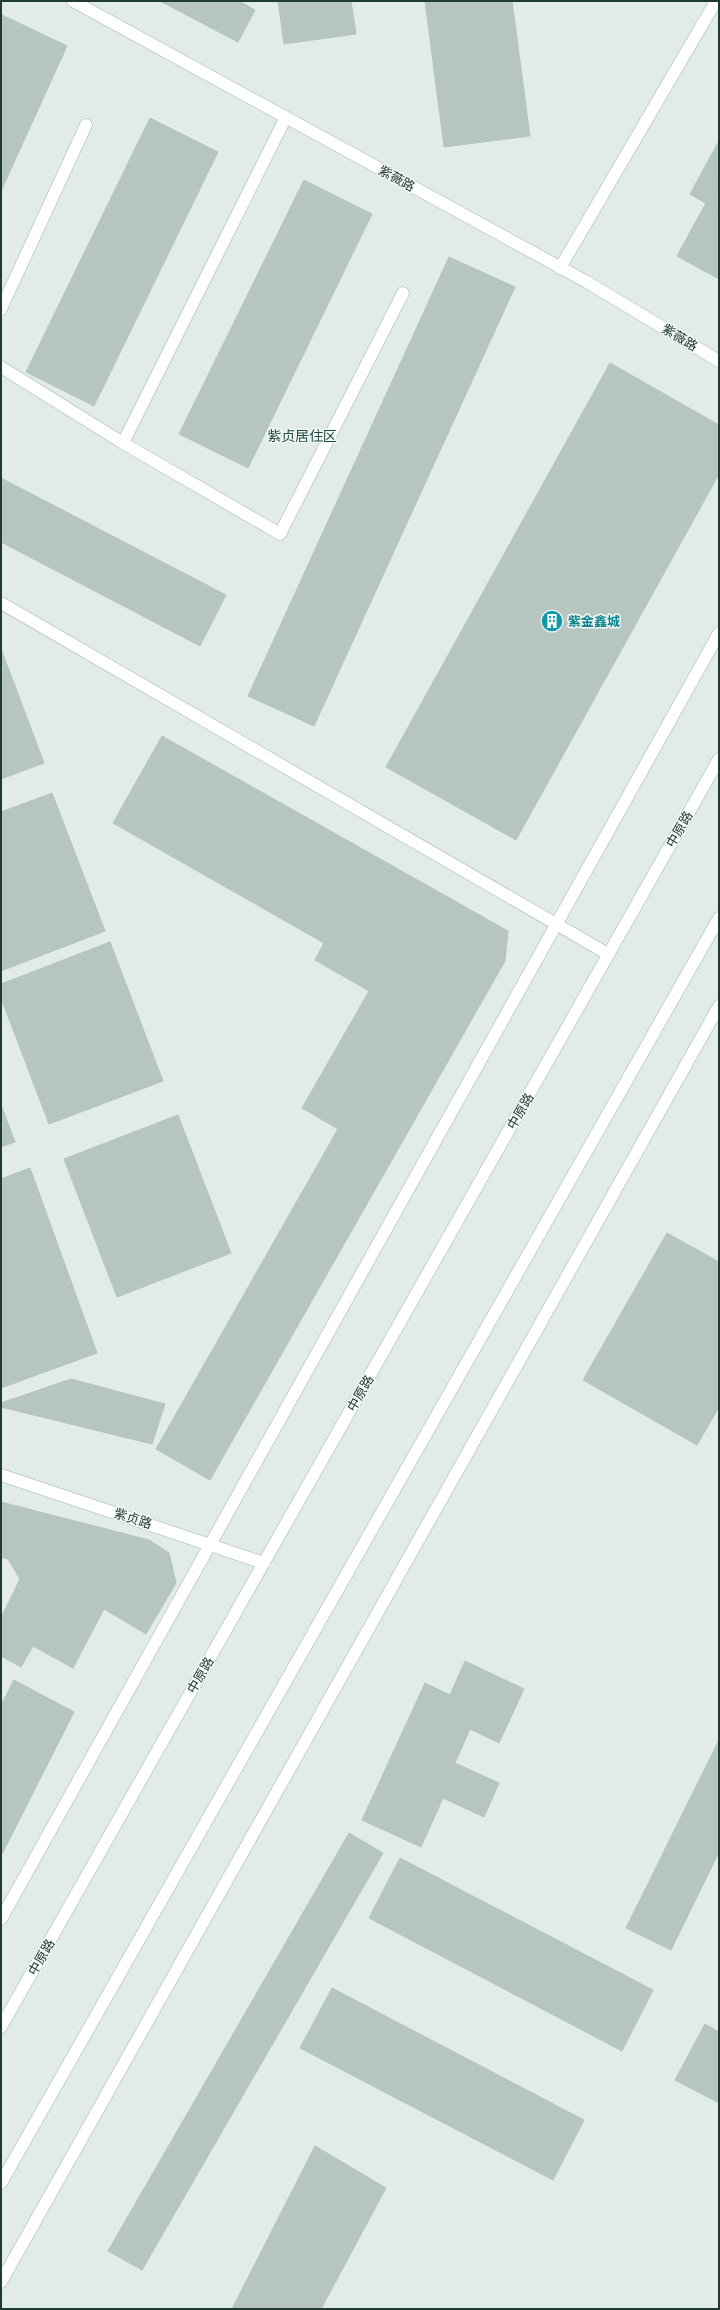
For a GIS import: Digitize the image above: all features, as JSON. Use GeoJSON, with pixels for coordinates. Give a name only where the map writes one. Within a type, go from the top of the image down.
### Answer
{"type":"FeatureCollection","features":[{"type":"Feature","properties":{"kind":"street","name":"紫薇路"},"geometry":{"type":"LineString","coordinates":[[73,1],[560,268],[719,361]]}},
{"type":"Feature","properties":{"kind":"street"},"geometry":{"type":"LineString","coordinates":[[560,268],[716,1]]}},
{"type":"Feature","properties":{"kind":"street"},"geometry":{"type":"LineString","coordinates":[[123,443],[286,117]]}},
{"type":"Feature","properties":{"kind":"street"},"geometry":{"type":"LineString","coordinates":[[1,309],[86,125]]}},
{"type":"Feature","properties":{"kind":"street"},"geometry":{"type":"LineString","coordinates":[[1,367],[123,443],[280,534],[403,293]]}},
{"type":"Feature","properties":{"kind":"street"},"geometry":{"type":"LineString","coordinates":[[1,603],[608,954]]}},
{"type":"Feature","properties":{"kind":"street"},"geometry":{"type":"LineString","coordinates":[[1,1919],[719,633]]}},
{"type":"Feature","properties":{"kind":"street","name":"中原路"},"geometry":{"type":"LineString","coordinates":[[1,2027],[719,759]]}},
{"type":"Feature","properties":{"kind":"street"},"geometry":{"type":"LineString","coordinates":[[1,2183],[719,918]]}},
{"type":"Feature","properties":{"kind":"street"},"geometry":{"type":"LineString","coordinates":[[1,2282],[719,1006]]}},
{"type":"Feature","properties":{"kind":"street","name":"紫贞路"},"geometry":{"type":"LineString","coordinates":[[1,1475],[264,1562]]}},
{"type":"Feature","properties":{"kind":"building"},"geometry":{"type":"Polygon","coordinates":[[[160,1],[239,1],[255,10],[238,42],[160,1]]]}},
{"type":"Feature","properties":{"kind":"building"},"geometry":{"type":"Polygon","coordinates":[[[278,1],[351,1],[356,34],[284,44],[278,1]]]}},
{"type":"Feature","properties":{"kind":"building"},"geometry":{"type":"Polygon","coordinates":[[[425,1],[512,1],[530,136],[444,147],[425,1]]]}},
{"type":"Feature","properties":{"kind":"building"},"geometry":{"type":"Polygon","coordinates":[[[2,15],[67,46],[1,191],[1,18],[2,15]]]}},
{"type":"Feature","properties":{"kind":"building"},"geometry":{"type":"Polygon","coordinates":[[[150,118],[218,152],[94,406],[26,372],[150,118]]]}},
{"type":"Feature","properties":{"kind":"building"},"geometry":{"type":"Polygon","coordinates":[[[719,141],[719,211],[690,194],[719,141]]]}},
{"type":"Feature","properties":{"kind":"building"},"geometry":{"type":"Polygon","coordinates":[[[719,179],[719,279],[677,256],[719,179]]]}},
{"type":"Feature","properties":{"kind":"building"},"geometry":{"type":"Polygon","coordinates":[[[304,180],[372,214],[248,468],[179,434],[304,180]]]}},
{"type":"Feature","properties":{"kind":"building"},"geometry":{"type":"Polygon","coordinates":[[[449,257],[515,287],[314,726],[248,696],[449,257]]]}},
{"type":"Feature","properties":{"kind":"building","name":"紫金鑫城"},"geometry":{"type":"Polygon","coordinates":[[[610,363],[719,425],[719,474],[516,840],[386,767],[610,363]]]}},
{"type":"Feature","properties":{"kind":"building"},"geometry":{"type":"Polygon","coordinates":[[[1,478],[226,595],[200,646],[1,542],[1,478]]]}},
{"type":"Feature","properties":{"kind":"building"},"geometry":{"type":"Polygon","coordinates":[[[1,649],[44,763],[1,779],[1,649]]]}},
{"type":"Feature","properties":{"kind":"building"},"geometry":{"type":"Polygon","coordinates":[[[162,736],[508,931],[505,961],[210,1480],[156,1449],[338,1129],[302,1108],[369,991],[315,960],[324,943],[113,823],[162,736]]]}},
{"type":"Feature","properties":{"kind":"building"},"geometry":{"type":"Polygon","coordinates":[[[52,793],[105,931],[1,971],[1,812],[52,793]]]}},
{"type":"Feature","properties":{"kind":"building"},"geometry":{"type":"Polygon","coordinates":[[[110,942],[163,1081],[49,1124],[1,998],[1,984],[110,942]]]}},
{"type":"Feature","properties":{"kind":"building"},"geometry":{"type":"Polygon","coordinates":[[[1,1105],[15,1142],[1,1147],[1,1105]]]}},
{"type":"Feature","properties":{"kind":"building"},"geometry":{"type":"Polygon","coordinates":[[[178,1115],[231,1253],[117,1297],[64,1159],[178,1115]]]}},
{"type":"Feature","properties":{"kind":"building"},"geometry":{"type":"Polygon","coordinates":[[[30,1168],[97,1353],[1,1388],[1,1179],[30,1168]]]}},
{"type":"Feature","properties":{"kind":"building"},"geometry":{"type":"Polygon","coordinates":[[[667,1233],[719,1262],[719,1407],[697,1445],[583,1380],[667,1233]]]}},
{"type":"Feature","properties":{"kind":"building"},"geometry":{"type":"Polygon","coordinates":[[[71,1379],[165,1404],[152,1444],[1,1407],[1,1403],[71,1379]]]}},
{"type":"Feature","properties":{"kind":"building"},"geometry":{"type":"Polygon","coordinates":[[[1,1502],[149,1540],[169,1553],[176,1583],[146,1634],[104,1609],[73,1668],[33,1646],[21,1667],[1,1656],[1,1618],[20,1579],[8,1559],[1,1557],[1,1502]]]}},
{"type":"Feature","properties":{"kind":"building"},"geometry":{"type":"Polygon","coordinates":[[[465,1661],[524,1689],[499,1743],[470,1729],[455,1763],[499,1783],[484,1817],[443,1798],[421,1847],[362,1820],[425,1683],[450,1695],[465,1661]]]}},
{"type":"Feature","properties":{"kind":"building"},"geometry":{"type":"Polygon","coordinates":[[[14,1680],[74,1712],[1,1856],[1,1705],[14,1680]]]}},
{"type":"Feature","properties":{"kind":"building"},"geometry":{"type":"Polygon","coordinates":[[[719,1740],[719,1852],[671,1950],[626,1928],[719,1740]]]}},
{"type":"Feature","properties":{"kind":"building"},"geometry":{"type":"Polygon","coordinates":[[[349,1833],[383,1853],[142,2270],[108,2251],[349,1833]]]}},
{"type":"Feature","properties":{"kind":"building"},"geometry":{"type":"Polygon","coordinates":[[[400,1858],[653,1990],[622,2051],[369,1918],[400,1858]]]}},
{"type":"Feature","properties":{"kind":"building"},"geometry":{"type":"Polygon","coordinates":[[[332,1988],[584,2120],[553,2180],[300,2048],[332,1988]]]}},
{"type":"Feature","properties":{"kind":"building"},"geometry":{"type":"Polygon","coordinates":[[[705,2024],[719,2032],[719,2103],[675,2080],[705,2024]]]}},
{"type":"Feature","properties":{"kind":"building"},"geometry":{"type":"Polygon","coordinates":[[[315,2146],[386,2188],[321,2309],[232,2309],[315,2146]]]}},
{"type":"Feature","properties":{"kind":"place","name":"紫金鑫城"},"geometry":{"type":"Point","coordinates":[552,621]}},
{"type":"Feature","properties":{"kind":"district","name":"紫贞居住区"},"geometry":{"type":"Point","coordinates":[302,436]}}]}
